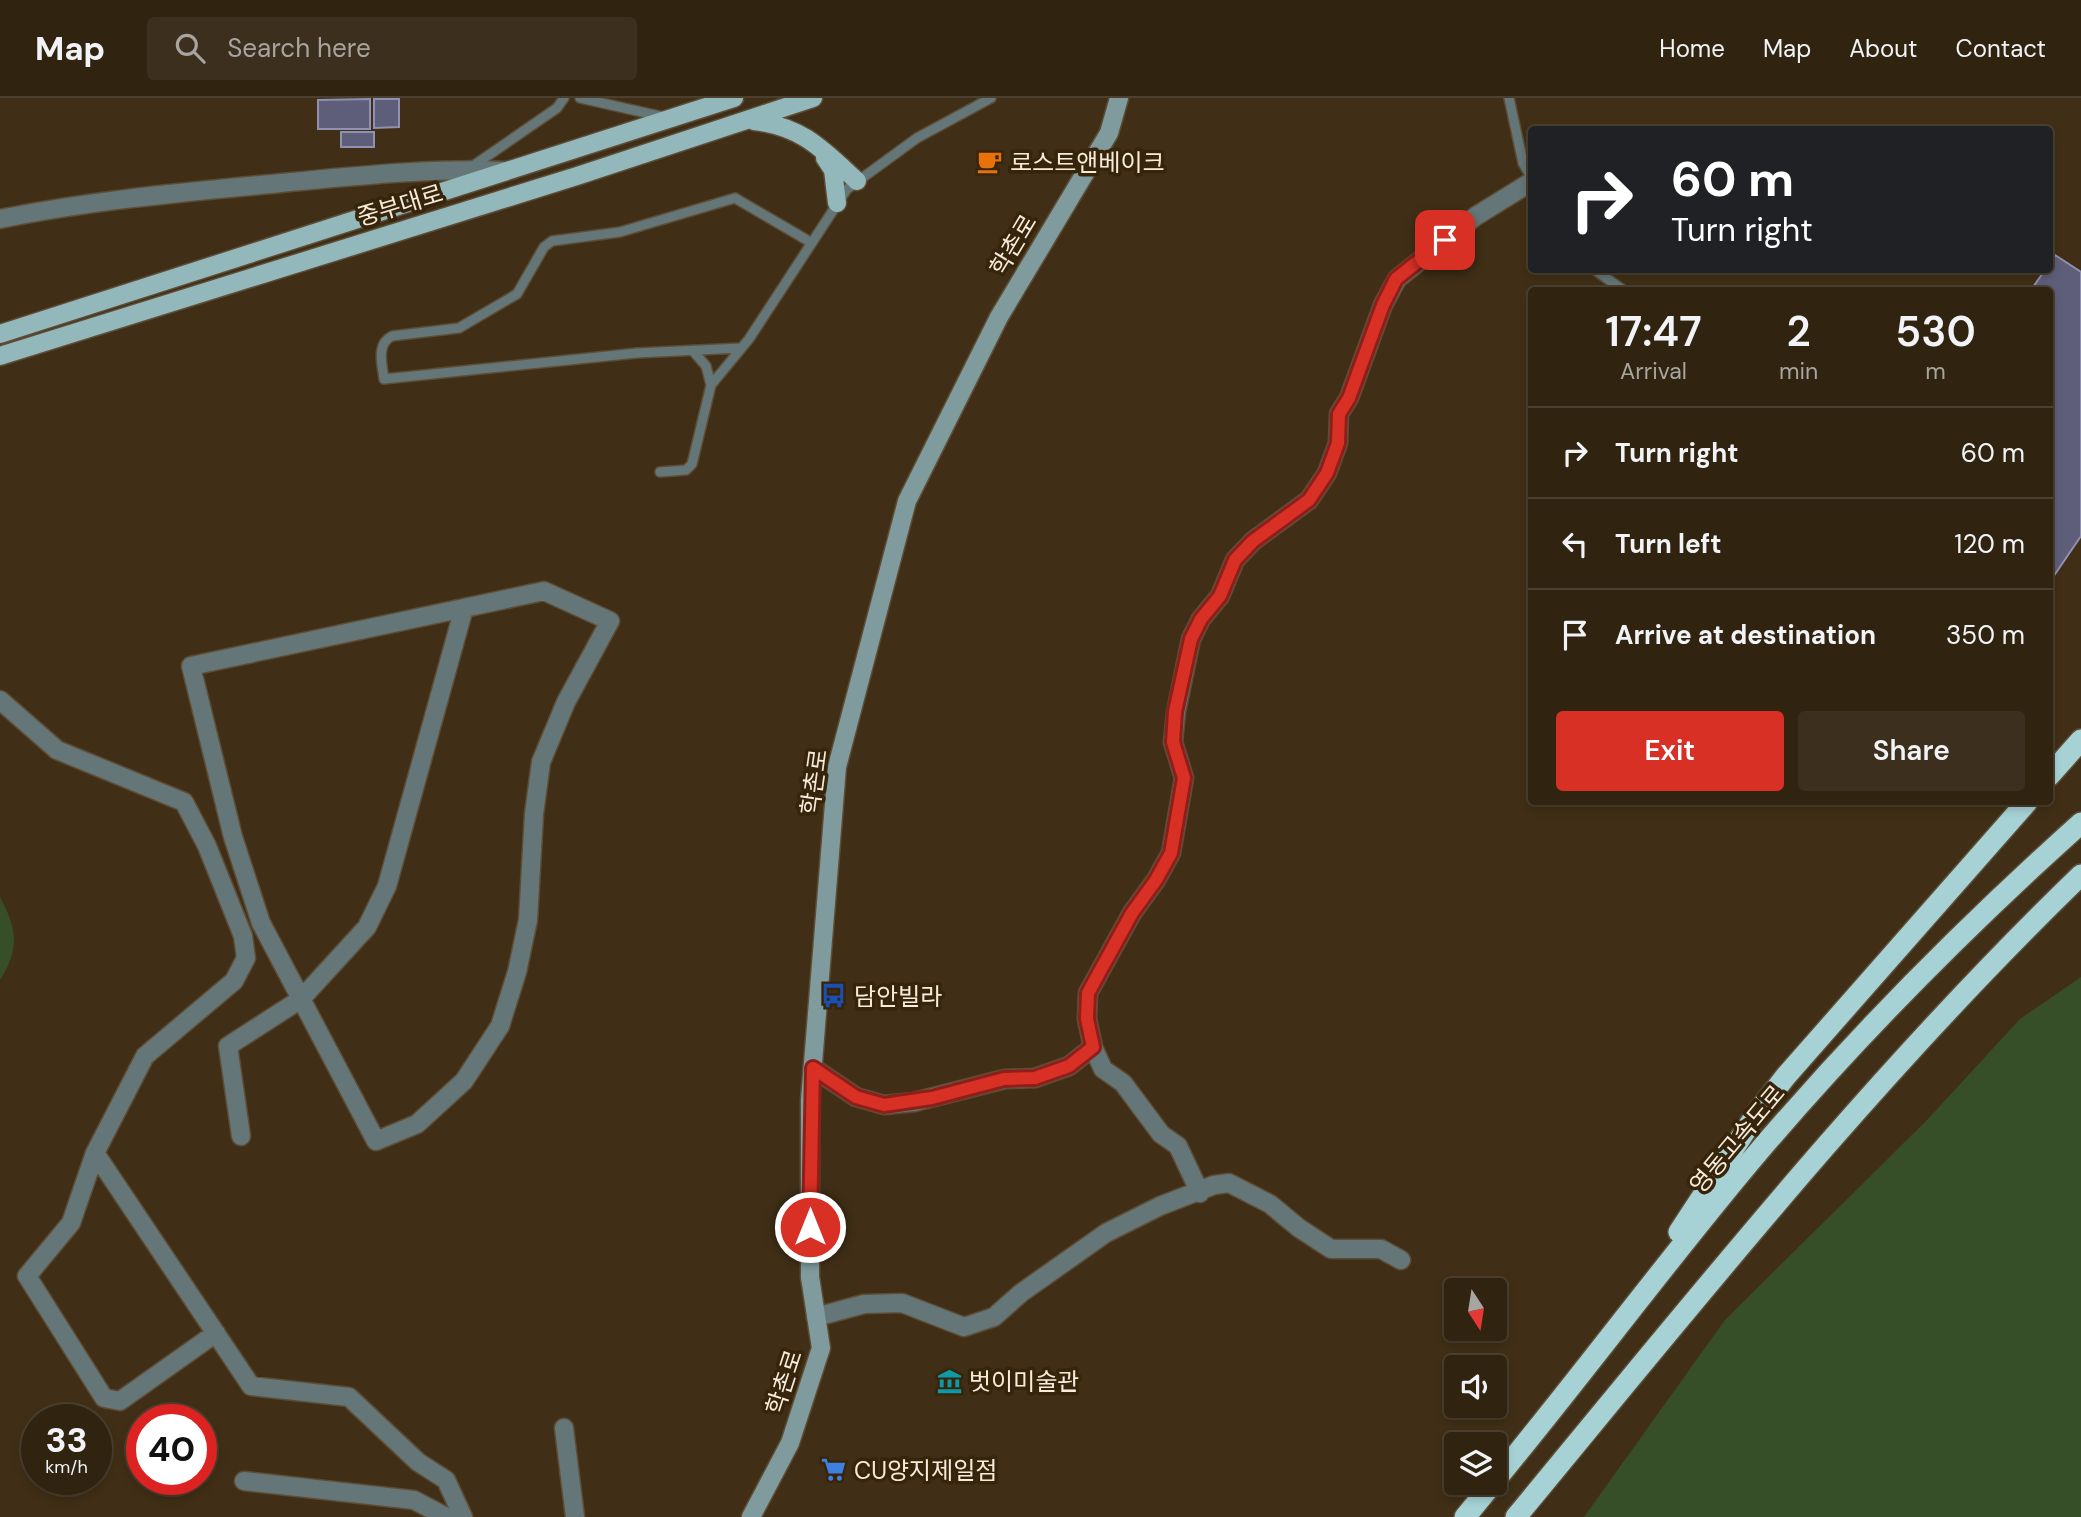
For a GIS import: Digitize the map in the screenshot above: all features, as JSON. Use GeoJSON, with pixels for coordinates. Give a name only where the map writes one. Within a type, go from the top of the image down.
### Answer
{"type":"FeatureCollection","features":[{"type":"Feature","properties":{"kind":"highway"},"geometry":{"type":"LineString","coordinates":[[2053,772],[2081,740]]}},
{"type":"Feature","properties":{"kind":"highway"},"geometry":{"type":"LineString","coordinates":[[1625,1317],[1757,1113],[1813,1043],[2024,805]]}},
{"type":"Feature","properties":{"kind":"highway","name":"영동고속도로"},"geometry":{"type":"LineString","coordinates":[[1465,1517],[1539,1430],[1625,1317],[1750,1162],[1851,1047],[1948,949],[2081,823]]}},
{"type":"Feature","properties":{"kind":"highway"},"geometry":{"type":"LineString","coordinates":[[1516,1517],[1819,1150],[2020,934],[2081,875]]}},
{"type":"Feature","properties":{"kind":"main road","name":"중부대로"},"geometry":{"type":"LineString","coordinates":[[0,334],[734,98]]}},
{"type":"Feature","properties":{"kind":"main road","name":"중부대로"},"geometry":{"type":"LineString","coordinates":[[0,356],[813,98]]}},
{"type":"Feature","properties":{"kind":"main road"},"geometry":{"type":"LineString","coordinates":[[747,120],[780,124],[814,141],[857,181]]}},
{"type":"Feature","properties":{"kind":"main road"},"geometry":{"type":"LineString","coordinates":[[814,141],[832,170],[838,203]]}},
{"type":"Feature","properties":{"kind":"street","name":"학촌로"},"geometry":{"type":"LineString","coordinates":[[751,1517],[790,1443],[821,1348],[810,1277],[813,1068],[837,767],[907,500],[999,317],[1109,133],[1119,98]]}},
{"type":"Feature","properties":{"kind":"street"},"geometry":{"type":"LineString","coordinates":[[0,219],[75,203],[187,191],[468,169],[509,171]]}},
{"type":"Feature","properties":{"kind":"street"},"geometry":{"type":"LineString","coordinates":[[1200,1193],[1178,1146],[1161,1134],[1123,1083],[1102,1069],[1093,1047],[1087,1019],[1088,993],[1132,913],[1156,880],[1171,853],[1184,778],[1173,742],[1175,712],[1191,639],[1201,619],[1220,596],[1235,560],[1253,541],[1309,500],[1327,473],[1338,443],[1339,414],[1349,398],[1383,305],[1396,279],[1476,216],[1528,182]]}},
{"type":"Feature","properties":{"kind":"street"},"geometry":{"type":"LineString","coordinates":[[544,591],[610,621],[566,702],[541,762],[534,814],[528,920],[517,972],[500,1026],[464,1081],[417,1124],[376,1141],[261,923],[233,837],[191,666],[464,608],[544,591]]}},
{"type":"Feature","properties":{"kind":"street"},"geometry":{"type":"LineString","coordinates":[[241,1136],[228,1046],[301,999],[367,927],[387,886],[464,608]]}},
{"type":"Feature","properties":{"kind":"street"},"geometry":{"type":"LineString","coordinates":[[0,700],[57,750],[184,802],[207,846],[243,936],[246,958],[234,981],[145,1056],[95,1153],[71,1223],[27,1276],[104,1398],[120,1402],[216,1333]]}},
{"type":"Feature","properties":{"kind":"street"},"geometry":{"type":"LineString","coordinates":[[207,846],[233,837]]}},
{"type":"Feature","properties":{"kind":"street"},"geometry":{"type":"LineString","coordinates":[[813,1068],[856,1097],[884,1105],[914,1102],[1004,1079],[1035,1078],[1069,1066],[1093,1047]]}},
{"type":"Feature","properties":{"kind":"street"},"geometry":{"type":"LineString","coordinates":[[95,1153],[251,1386],[349,1397],[418,1462],[446,1480],[463,1517]]}},
{"type":"Feature","properties":{"kind":"street"},"geometry":{"type":"LineString","coordinates":[[816,1317],[864,1304],[902,1303],[964,1327],[995,1317],[1021,1293],[1106,1233],[1160,1206],[1200,1193],[1214,1185],[1229,1183],[1260,1197],[1331,1249],[1381,1249],[1401,1260]]}},
{"type":"Feature","properties":{"kind":"street"},"geometry":{"type":"LineString","coordinates":[[564,1428],[575,1517]]}},
{"type":"Feature","properties":{"kind":"street"},"geometry":{"type":"LineString","coordinates":[[244,1481],[414,1500],[446,1517]]}},
{"type":"Feature","properties":{"kind":"lane"},"geometry":{"type":"LineString","coordinates":[[468,169],[557,108],[564,98]]}},
{"type":"Feature","properties":{"kind":"lane"},"geometry":{"type":"LineString","coordinates":[[586,98],[667,118]]}},
{"type":"Feature","properties":{"kind":"lane"},"geometry":{"type":"LineString","coordinates":[[660,472],[687,470],[692,464],[711,385],[741,348],[846,189],[917,138],[991,98]]}},
{"type":"Feature","properties":{"kind":"lane"},"geometry":{"type":"LineString","coordinates":[[1509,98],[1522,163],[1528,174]]}},
{"type":"Feature","properties":{"kind":"lane"},"geometry":{"type":"LineString","coordinates":[[741,348],[637,353],[383,379],[381,347],[385,340],[392,336],[459,328],[517,294],[544,247],[552,241],[620,232],[735,198],[812,243]]}},
{"type":"Feature","properties":{"kind":"lane"},"geometry":{"type":"LineString","coordinates":[[1599,273],[1619,287]]}},
{"type":"Feature","properties":{"kind":"lane"},"geometry":{"type":"LineString","coordinates":[[693,351],[706,366],[711,385]]}},
{"type":"Feature","properties":{"kind":"green space"},"geometry":{"type":"Polygon","coordinates":[[[0,897],[10,919],[14,939],[11,958],[0,980],[0,897]]]}},
{"type":"Feature","properties":{"kind":"green space"},"geometry":{"type":"Polygon","coordinates":[[[2081,977],[2081,1517],[1584,1517],[1725,1320],[1928,1119],[2020,1019],[2081,977]]]}},
{"type":"Feature","properties":{"kind":"building"},"geometry":{"type":"Polygon","coordinates":[[[370,99],[370,129],[318,129],[318,100],[370,99]]]}},
{"type":"Feature","properties":{"kind":"building"},"geometry":{"type":"Polygon","coordinates":[[[374,99],[399,99],[399,127],[374,128],[374,99]]]}},
{"type":"Feature","properties":{"kind":"building"},"geometry":{"type":"Polygon","coordinates":[[[341,132],[374,132],[374,147],[341,147],[341,132]]]}},
{"type":"Feature","properties":{"kind":"building"},"geometry":{"type":"Polygon","coordinates":[[[2055,255],[2081,272],[2081,536],[2053,577],[2053,287],[2033,287],[2043,273],[2053,273],[2055,255]]]}},
{"type":"Feature","properties":{"kind":"place","name":"로스트앤베이크"},"geometry":{"type":"Point","coordinates":[990,162]}},
{"type":"Feature","properties":{"kind":"place","name":"담안빌라"},"geometry":{"type":"Point","coordinates":[834,996]}},
{"type":"Feature","properties":{"kind":"place","name":"벗이미술관"},"geometry":{"type":"Point","coordinates":[949,1381]}},
{"type":"Feature","properties":{"kind":"place","name":"CU양지제일점"},"geometry":{"type":"Point","coordinates":[834,1470]}},
{"type":"Feature","properties":{"kind":"route"},"geometry":{"type":"LineString","coordinates":[[810,1227],[810,1100],[813,1068],[856,1097],[884,1105],[951,1094],[1004,1079],[1035,1078],[1069,1066],[1093,1047],[1087,1019],[1088,993],[1132,913],[1156,880],[1171,853],[1184,778],[1173,742],[1175,712],[1191,639],[1201,619],[1220,596],[1235,560],[1253,541],[1309,500],[1327,473],[1338,443],[1339,414],[1349,398],[1383,305],[1396,279],[1445,240]]}}]}
